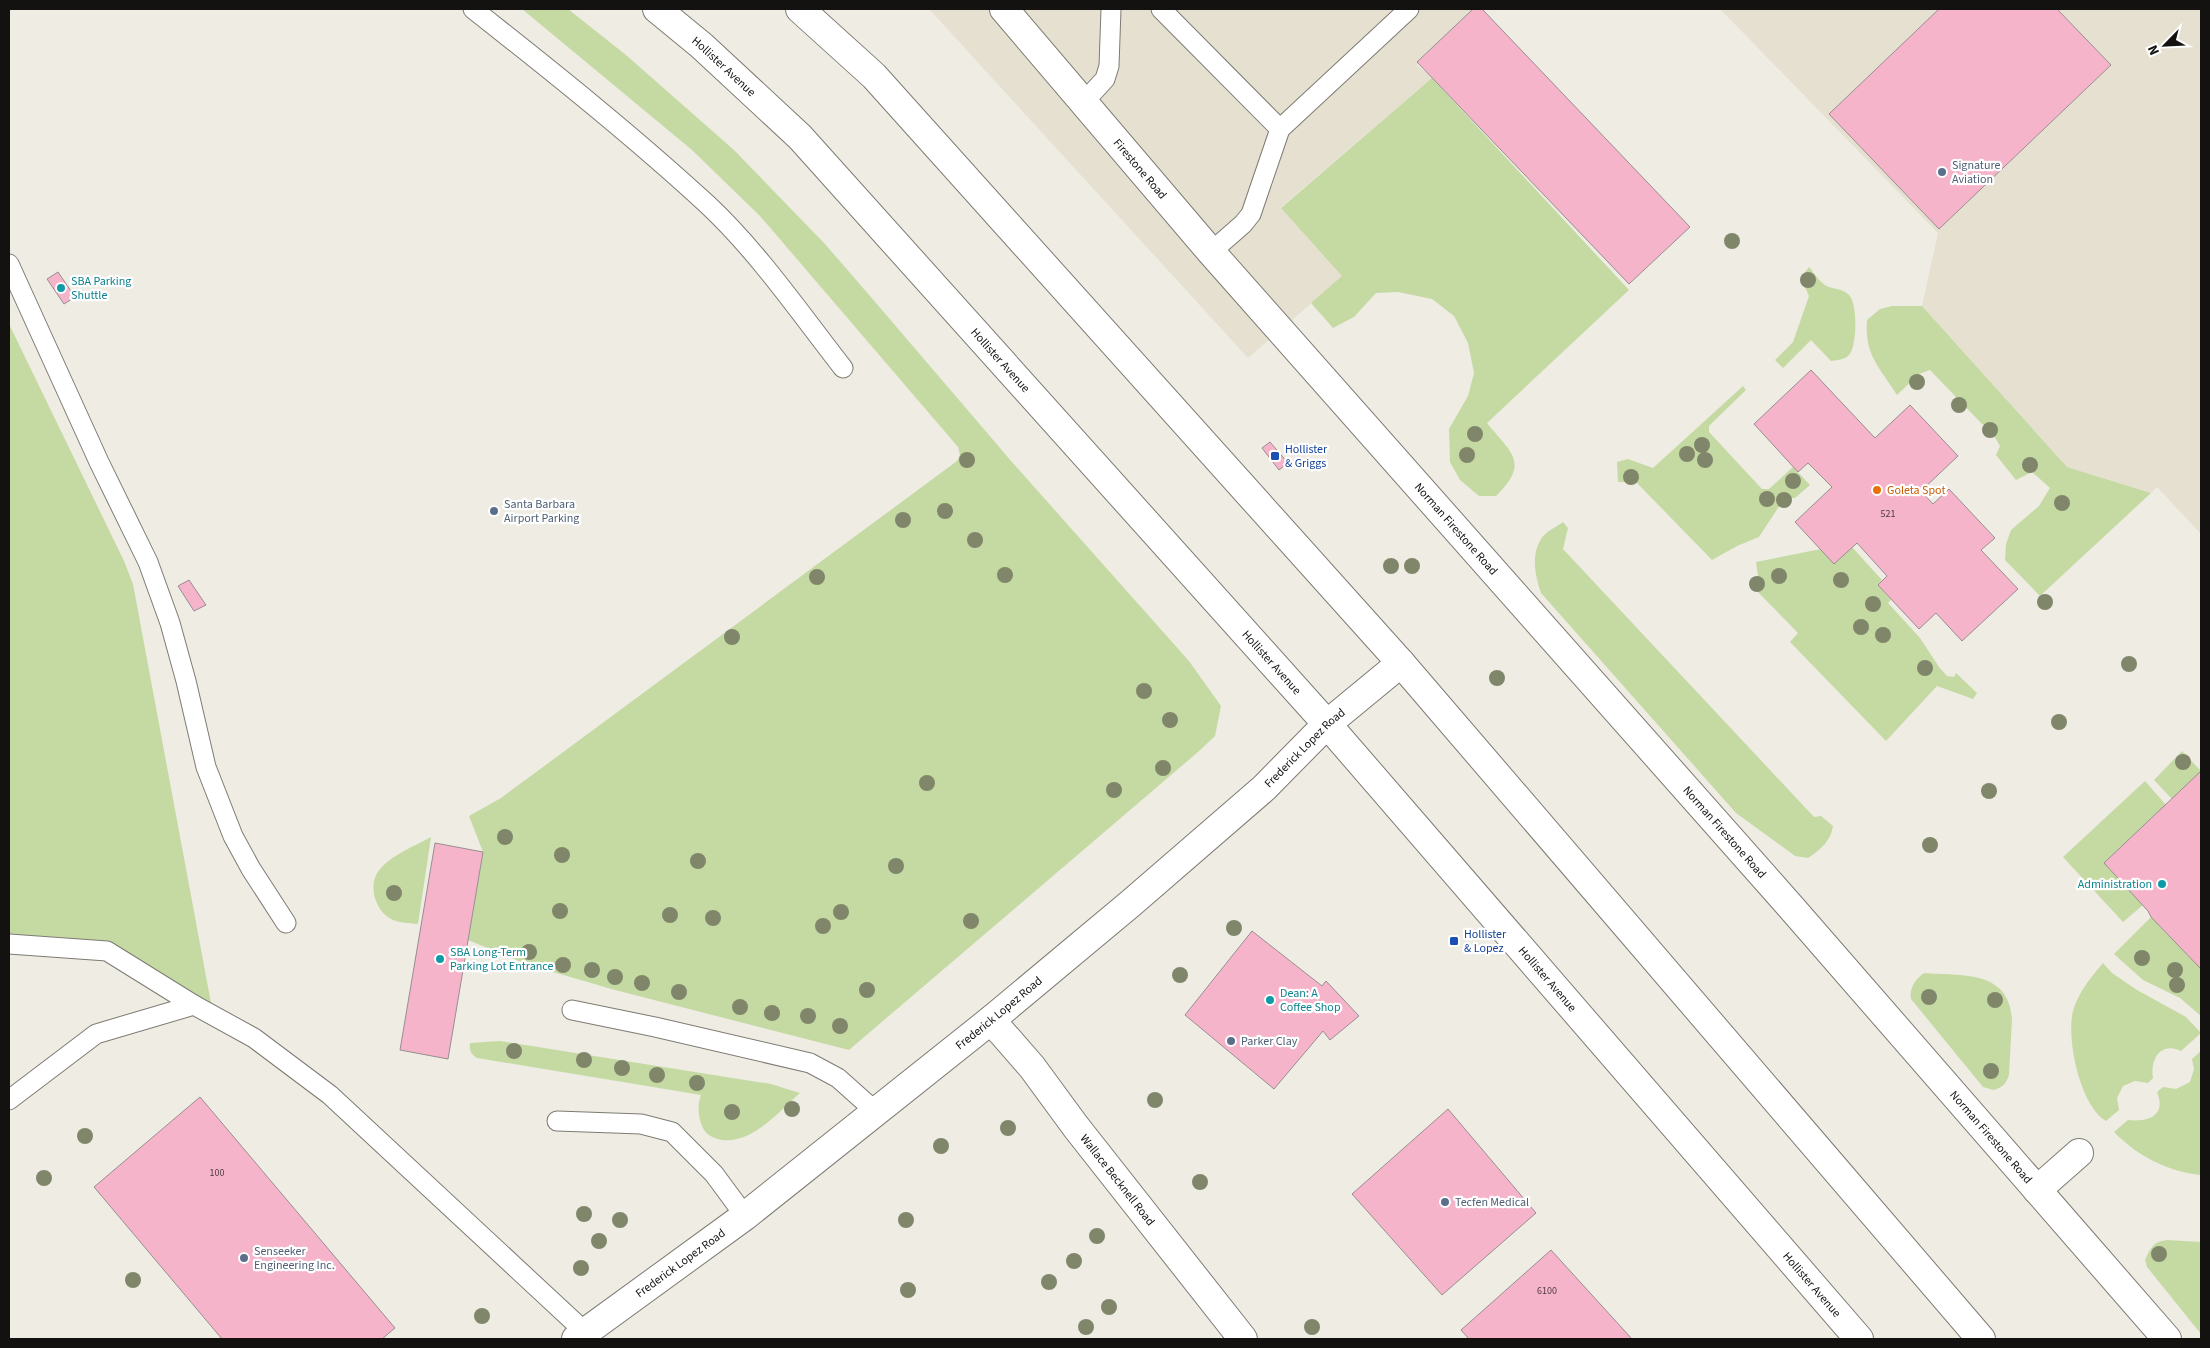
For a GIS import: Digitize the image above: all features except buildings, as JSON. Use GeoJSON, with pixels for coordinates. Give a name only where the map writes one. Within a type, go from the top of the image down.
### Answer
{"type":"FeatureCollection","features":[{"type":"Feature","properties":{"kind":"main road","name":"Hollister Avenue"},"geometry":{"type":"LineString","coordinates":[[657,9],[702,46],[800,137],[1327,724],[1859,1339]]}},
{"type":"Feature","properties":{"kind":"main road"},"geometry":{"type":"LineString","coordinates":[[800,9],[874,76],[1401,663],[1981,1339]]}},
{"type":"Feature","properties":{"kind":"main road","name":"Firestone Road"},"geometry":{"type":"LineString","coordinates":[[1004,9],[1211,252],[1279,328]]}},
{"type":"Feature","properties":{"kind":"main road","name":"Norman Firestone Road"},"geometry":{"type":"LineString","coordinates":[[1279,328],[1790,906],[2166,1339]]}},
{"type":"Feature","properties":{"kind":"main road","name":"Frederick Lopez Road"},"geometry":{"type":"LineString","coordinates":[[581,1336],[745,1216],[991,1020],[1130,904],[1264,788],[1327,724],[1401,663]]}},
{"type":"Feature","properties":{"kind":"main road","name":"Wallace Becknell Road"},"geometry":{"type":"LineString","coordinates":[[991,1020],[1032,1067],[1076,1128],[1243,1339]]}},
{"type":"Feature","properties":{"kind":"main road"},"geometry":{"type":"LineString","coordinates":[[2037,1190],[2080,1153]]}},
{"type":"Feature","properties":{"kind":"lane"},"geometry":{"type":"LineString","coordinates":[[473,9],[603,113],[708,205],[738,237],[843,368]]}},
{"type":"Feature","properties":{"kind":"lane"},"geometry":{"type":"LineString","coordinates":[[1083,103],[1105,79],[1109,66],[1111,9]]}},
{"type":"Feature","properties":{"kind":"lane"},"geometry":{"type":"LineString","coordinates":[[1161,9],[1280,129]]}},
{"type":"Feature","properties":{"kind":"lane"},"geometry":{"type":"LineString","coordinates":[[1211,252],[1243,224],[1251,214],[1280,129],[1409,9]]}},
{"type":"Feature","properties":{"kind":"lane"},"geometry":{"type":"LineString","coordinates":[[9,264],[99,462],[148,562],[170,623],[206,767],[233,836],[251,869],[286,923]]}},
{"type":"Feature","properties":{"kind":"lane"},"geometry":{"type":"LineString","coordinates":[[9,944],[107,951],[194,1005],[254,1038],[330,1095],[581,1336]]}},
{"type":"Feature","properties":{"kind":"lane"},"geometry":{"type":"LineString","coordinates":[[9,1100],[96,1034],[194,1005]]}},
{"type":"Feature","properties":{"kind":"lane"},"geometry":{"type":"LineString","coordinates":[[572,1010],[810,1063],[838,1078],[875,1111]]}},
{"type":"Feature","properties":{"kind":"lane"},"geometry":{"type":"LineString","coordinates":[[557,1121],[641,1124],[672,1132],[714,1174],[745,1216]]}},
{"type":"Feature","properties":{"kind":"shaded area"},"geometry":{"type":"Polygon","coordinates":[[[929,9],[1474,9],[1417,65],[1432,78],[1281,207],[1343,276],[1248,358],[929,9]]]}},
{"type":"Feature","properties":{"kind":"shaded area"},"geometry":{"type":"Polygon","coordinates":[[[1720,9],[2201,9],[2201,534],[2157,487],[2151,493],[2067,467],[1922,306],[1938,233],[1720,9]]]}},
{"type":"Feature","properties":{"kind":"green space"},"geometry":{"type":"Polygon","coordinates":[[[522,9],[568,9],[626,55],[734,150],[825,244],[1012,462],[1189,661],[1221,706],[1215,736],[1198,752],[849,1050],[615,990],[529,965],[468,940],[483,852],[469,816],[501,798],[957,461],[960,455],[958,447],[760,216],[692,150],[522,9]]]}},
{"type":"Feature","properties":{"kind":"green space"},"geometry":{"type":"Polygon","coordinates":[[[1432,78],[1629,290],[1487,423],[1509,450],[1515,466],[1507,484],[1496,496],[1479,496],[1460,480],[1450,462],[1449,429],[1468,396],[1474,373],[1468,343],[1454,316],[1432,299],[1398,292],[1376,293],[1354,317],[1333,328],[1311,303],[1342,276],[1281,208],[1432,78]]]}},
{"type":"Feature","properties":{"kind":"green space"},"geometry":{"type":"Polygon","coordinates":[[[1809,267],[1828,287],[1846,292],[1852,300],[1855,316],[1854,343],[1847,357],[1831,361],[1811,340],[1783,368],[1775,360],[1793,342],[1809,296],[1801,278],[1809,267]]]}},
{"type":"Feature","properties":{"kind":"green space"},"geometry":{"type":"Polygon","coordinates":[[[1892,306],[1922,306],[2067,467],[2151,493],[2040,596],[2005,560],[2006,544],[2011,530],[2039,506],[2050,488],[2032,472],[2016,480],[1996,455],[2000,446],[1993,434],[1994,427],[1982,424],[1930,370],[1919,374],[1897,395],[1874,360],[1870,351],[1867,332],[1867,320],[1880,309],[1892,306]]]}},
{"type":"Feature","properties":{"kind":"green space"},"geometry":{"type":"Polygon","coordinates":[[[9,324],[124,561],[133,584],[211,1003],[115,945],[9,938],[9,324]]]}},
{"type":"Feature","properties":{"kind":"green space"},"geometry":{"type":"Polygon","coordinates":[[[1743,386],[1746,390],[1709,426],[1709,432],[1762,489],[1769,489],[1793,467],[1810,485],[1795,498],[1789,498],[1778,508],[1759,537],[1737,546],[1712,560],[1636,482],[1618,482],[1617,462],[1628,459],[1653,468],[1743,386]]]}},
{"type":"Feature","properties":{"kind":"green space"},"geometry":{"type":"Polygon","coordinates":[[[1563,522],[1568,528],[1563,549],[1814,817],[1821,816],[1833,826],[1827,841],[1817,852],[1808,858],[1795,856],[1736,813],[1541,593],[1535,566],[1538,545],[1545,534],[1563,522]]]}},
{"type":"Feature","properties":{"kind":"green space"},"geometry":{"type":"Polygon","coordinates":[[[1852,547],[1882,580],[1878,585],[1891,600],[1888,603],[1920,638],[1939,667],[1947,676],[1954,677],[1956,673],[1977,693],[1973,699],[1937,686],[1886,741],[1790,642],[1798,633],[1753,587],[1758,576],[1756,562],[1821,549],[1852,547]]]}},
{"type":"Feature","properties":{"kind":"green space"},"geometry":{"type":"Polygon","coordinates":[[[2182,751],[2201,771],[2172,799],[2154,780],[2182,751]]]}},
{"type":"Feature","properties":{"kind":"green space"},"geometry":{"type":"Polygon","coordinates":[[[2145,781],[2166,805],[2104,863],[2143,905],[2123,922],[2063,857],[2145,781]]]}},
{"type":"Feature","properties":{"kind":"green space"},"geometry":{"type":"Polygon","coordinates":[[[431,837],[418,924],[404,923],[391,919],[380,909],[374,895],[374,881],[377,874],[386,863],[431,837]]]}},
{"type":"Feature","properties":{"kind":"green space"},"geometry":{"type":"Polygon","coordinates":[[[2151,917],[2201,969],[2201,1016],[2180,998],[2143,980],[2114,954],[2151,917]]]}},
{"type":"Feature","properties":{"kind":"green space"},"geometry":{"type":"Polygon","coordinates":[[[2103,963],[2112,973],[2137,990],[2186,1017],[2201,1033],[2181,1051],[2167,1048],[2162,1050],[2155,1059],[2152,1071],[2153,1078],[2148,1083],[2135,1081],[2123,1086],[2117,1098],[2119,1110],[2106,1121],[2097,1113],[2082,1087],[2074,1054],[2071,1023],[2078,998],[2103,963]]]}},
{"type":"Feature","properties":{"kind":"green space"},"geometry":{"type":"Polygon","coordinates":[[[1924,973],[1980,978],[1992,983],[2002,991],[2009,1003],[2012,1019],[2009,1075],[2001,1087],[1993,1090],[1983,1087],[1911,999],[1913,984],[1924,973]]]}},
{"type":"Feature","properties":{"kind":"green space"},"geometry":{"type":"Polygon","coordinates":[[[500,1041],[771,1084],[800,1093],[755,1132],[733,1140],[722,1140],[709,1135],[703,1128],[699,1112],[701,1095],[477,1058],[470,1050],[470,1043],[500,1041]]]}},
{"type":"Feature","properties":{"kind":"green space"},"geometry":{"type":"Polygon","coordinates":[[[2201,1051],[2201,1175],[2177,1170],[2154,1161],[2123,1141],[2114,1132],[2128,1120],[2142,1120],[2153,1116],[2159,1107],[2157,1092],[2163,1087],[2176,1089],[2190,1082],[2194,1069],[2192,1059],[2201,1051]]]}},
{"type":"Feature","properties":{"kind":"green space"},"geometry":{"type":"Polygon","coordinates":[[[2167,1240],[2201,1242],[2201,1334],[2147,1267],[2145,1260],[2151,1249],[2159,1242],[2167,1240]]]}},
{"type":"Feature","properties":{"kind":"place","name":"Signature Aviation"},"geometry":{"type":"Point","coordinates":[1942,172]}},
{"type":"Feature","properties":{"kind":"place","name":"SBA Parking Shuttle"},"geometry":{"type":"Point","coordinates":[61,288]}},
{"type":"Feature","properties":{"kind":"place","name":"Hollister & Griggs"},"geometry":{"type":"Point","coordinates":[1275,456]}},
{"type":"Feature","properties":{"kind":"place","name":"Goleta Spot"},"geometry":{"type":"Point","coordinates":[1877,490]}},
{"type":"Feature","properties":{"kind":"place","name":"Santa Barbara Airport Parking"},"geometry":{"type":"Point","coordinates":[494,511]}},
{"type":"Feature","properties":{"kind":"place","name":"Administration"},"geometry":{"type":"Point","coordinates":[2162,884]}},
{"type":"Feature","properties":{"kind":"place","name":"Hollister & Lopez"},"geometry":{"type":"Point","coordinates":[1454,941]}},
{"type":"Feature","properties":{"kind":"place","name":"SBA Long-Term Parking Lot Entrance"},"geometry":{"type":"Point","coordinates":[440,959]}},
{"type":"Feature","properties":{"kind":"place","name":"Dean: A Coffee Shop"},"geometry":{"type":"Point","coordinates":[1270,1000]}},
{"type":"Feature","properties":{"kind":"place","name":"Parker Clay"},"geometry":{"type":"Point","coordinates":[1231,1041]}},
{"type":"Feature","properties":{"kind":"place","name":"Tecfen Medical"},"geometry":{"type":"Point","coordinates":[1445,1202]}},
{"type":"Feature","properties":{"kind":"place","name":"Senseeker Engineering Inc."},"geometry":{"type":"Point","coordinates":[244,1258]}}]}
